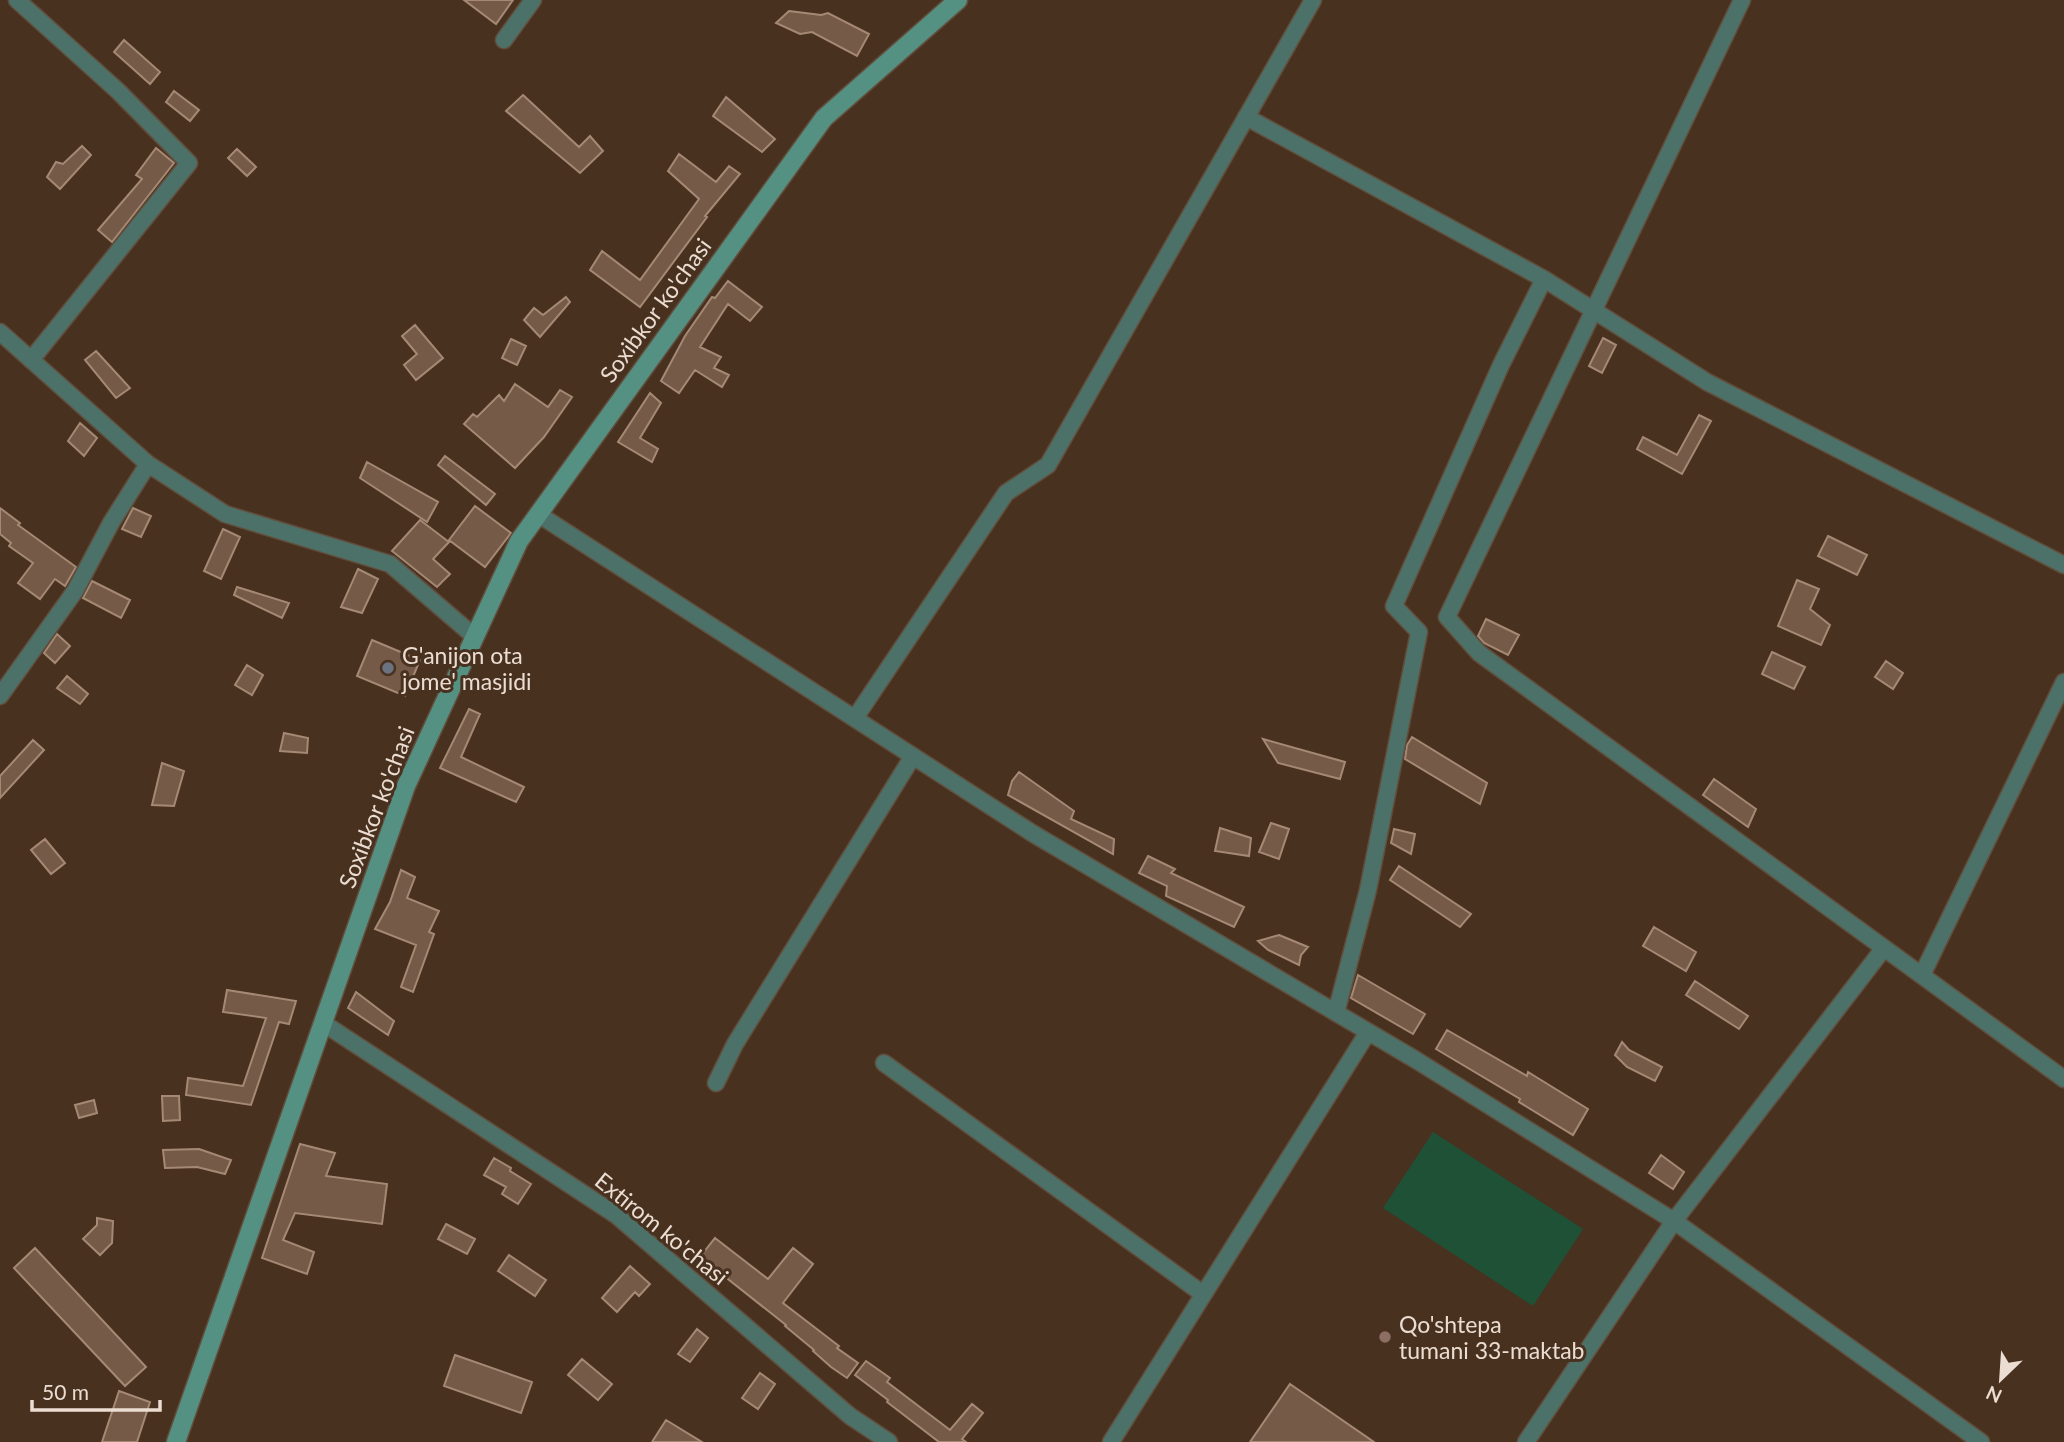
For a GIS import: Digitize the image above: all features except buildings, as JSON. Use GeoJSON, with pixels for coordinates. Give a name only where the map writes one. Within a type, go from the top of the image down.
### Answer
{"type":"FeatureCollection","features":[{"type":"Feature","properties":{"kind":"main road","name":"Soxibkor ko'chasi"},"geometry":{"type":"LineString","coordinates":[[176,1442],[406,786],[519,541],[824,118],[958,0]]}},
{"type":"Feature","properties":{"kind":"street"},"geometry":{"type":"LineString","coordinates":[[17,0],[118,91],[189,163],[32,360]]}},
{"type":"Feature","properties":{"kind":"street"},"geometry":{"type":"LineString","coordinates":[[504,40],[533,0]]}},
{"type":"Feature","properties":{"kind":"street"},"geometry":{"type":"LineString","coordinates":[[855,718],[1006,493],[1048,466],[1313,0]]}},
{"type":"Feature","properties":{"kind":"street"},"geometry":{"type":"LineString","coordinates":[[1742,0],[1447,617],[1479,653],[2064,1079]]}},
{"type":"Feature","properties":{"kind":"street"},"geometry":{"type":"LineString","coordinates":[[1246,117],[1544,279],[1707,382],[2064,565]]}},
{"type":"Feature","properties":{"kind":"street"},"geometry":{"type":"LineString","coordinates":[[1336,1013],[1368,890],[1419,632],[1394,606],[1502,365],[1544,279]]}},
{"type":"Feature","properties":{"kind":"street"},"geometry":{"type":"LineString","coordinates":[[0,332],[148,464],[225,513],[390,564],[475,637]]}},
{"type":"Feature","properties":{"kind":"street"},"geometry":{"type":"LineString","coordinates":[[0,696],[75,591],[111,523],[148,464]]}},
{"type":"Feature","properties":{"kind":"street"},"geometry":{"type":"LineString","coordinates":[[538,514],[1032,832],[1368,1031],[1674,1221],[1981,1442]]}},
{"type":"Feature","properties":{"kind":"street"},"geometry":{"type":"LineString","coordinates":[[1922,975],[2064,682]]}},
{"type":"Feature","properties":{"kind":"street"},"geometry":{"type":"LineString","coordinates":[[716,1083],[736,1044],[913,756]]}},
{"type":"Feature","properties":{"kind":"street"},"geometry":{"type":"LineString","coordinates":[[1526,1442],[1674,1221],[1884,948]]}},
{"type":"Feature","properties":{"kind":"street","name":"Extirom ko'chasi"},"geometry":{"type":"LineString","coordinates":[[323,1023],[616,1214],[850,1416],[889,1442]]}},
{"type":"Feature","properties":{"kind":"street"},"geometry":{"type":"LineString","coordinates":[[1111,1442],[1368,1031]]}},
{"type":"Feature","properties":{"kind":"street"},"geometry":{"type":"LineString","coordinates":[[884,1063],[1203,1294]]}},
{"type":"Feature","properties":{"kind":"green space"},"geometry":{"type":"Polygon","coordinates":[[[1433,1132],[1583,1229],[1533,1306],[1383,1208],[1433,1132]]]}},
{"type":"Feature","properties":{"kind":"place","name":"G'anijon ota jome' masjidi"},"geometry":{"type":"Point","coordinates":[388,668]}},
{"type":"Feature","properties":{"kind":"place","name":"Qo'shtepa tumani 33-maktab"},"geometry":{"type":"Point","coordinates":[1385,1337]}}]}
